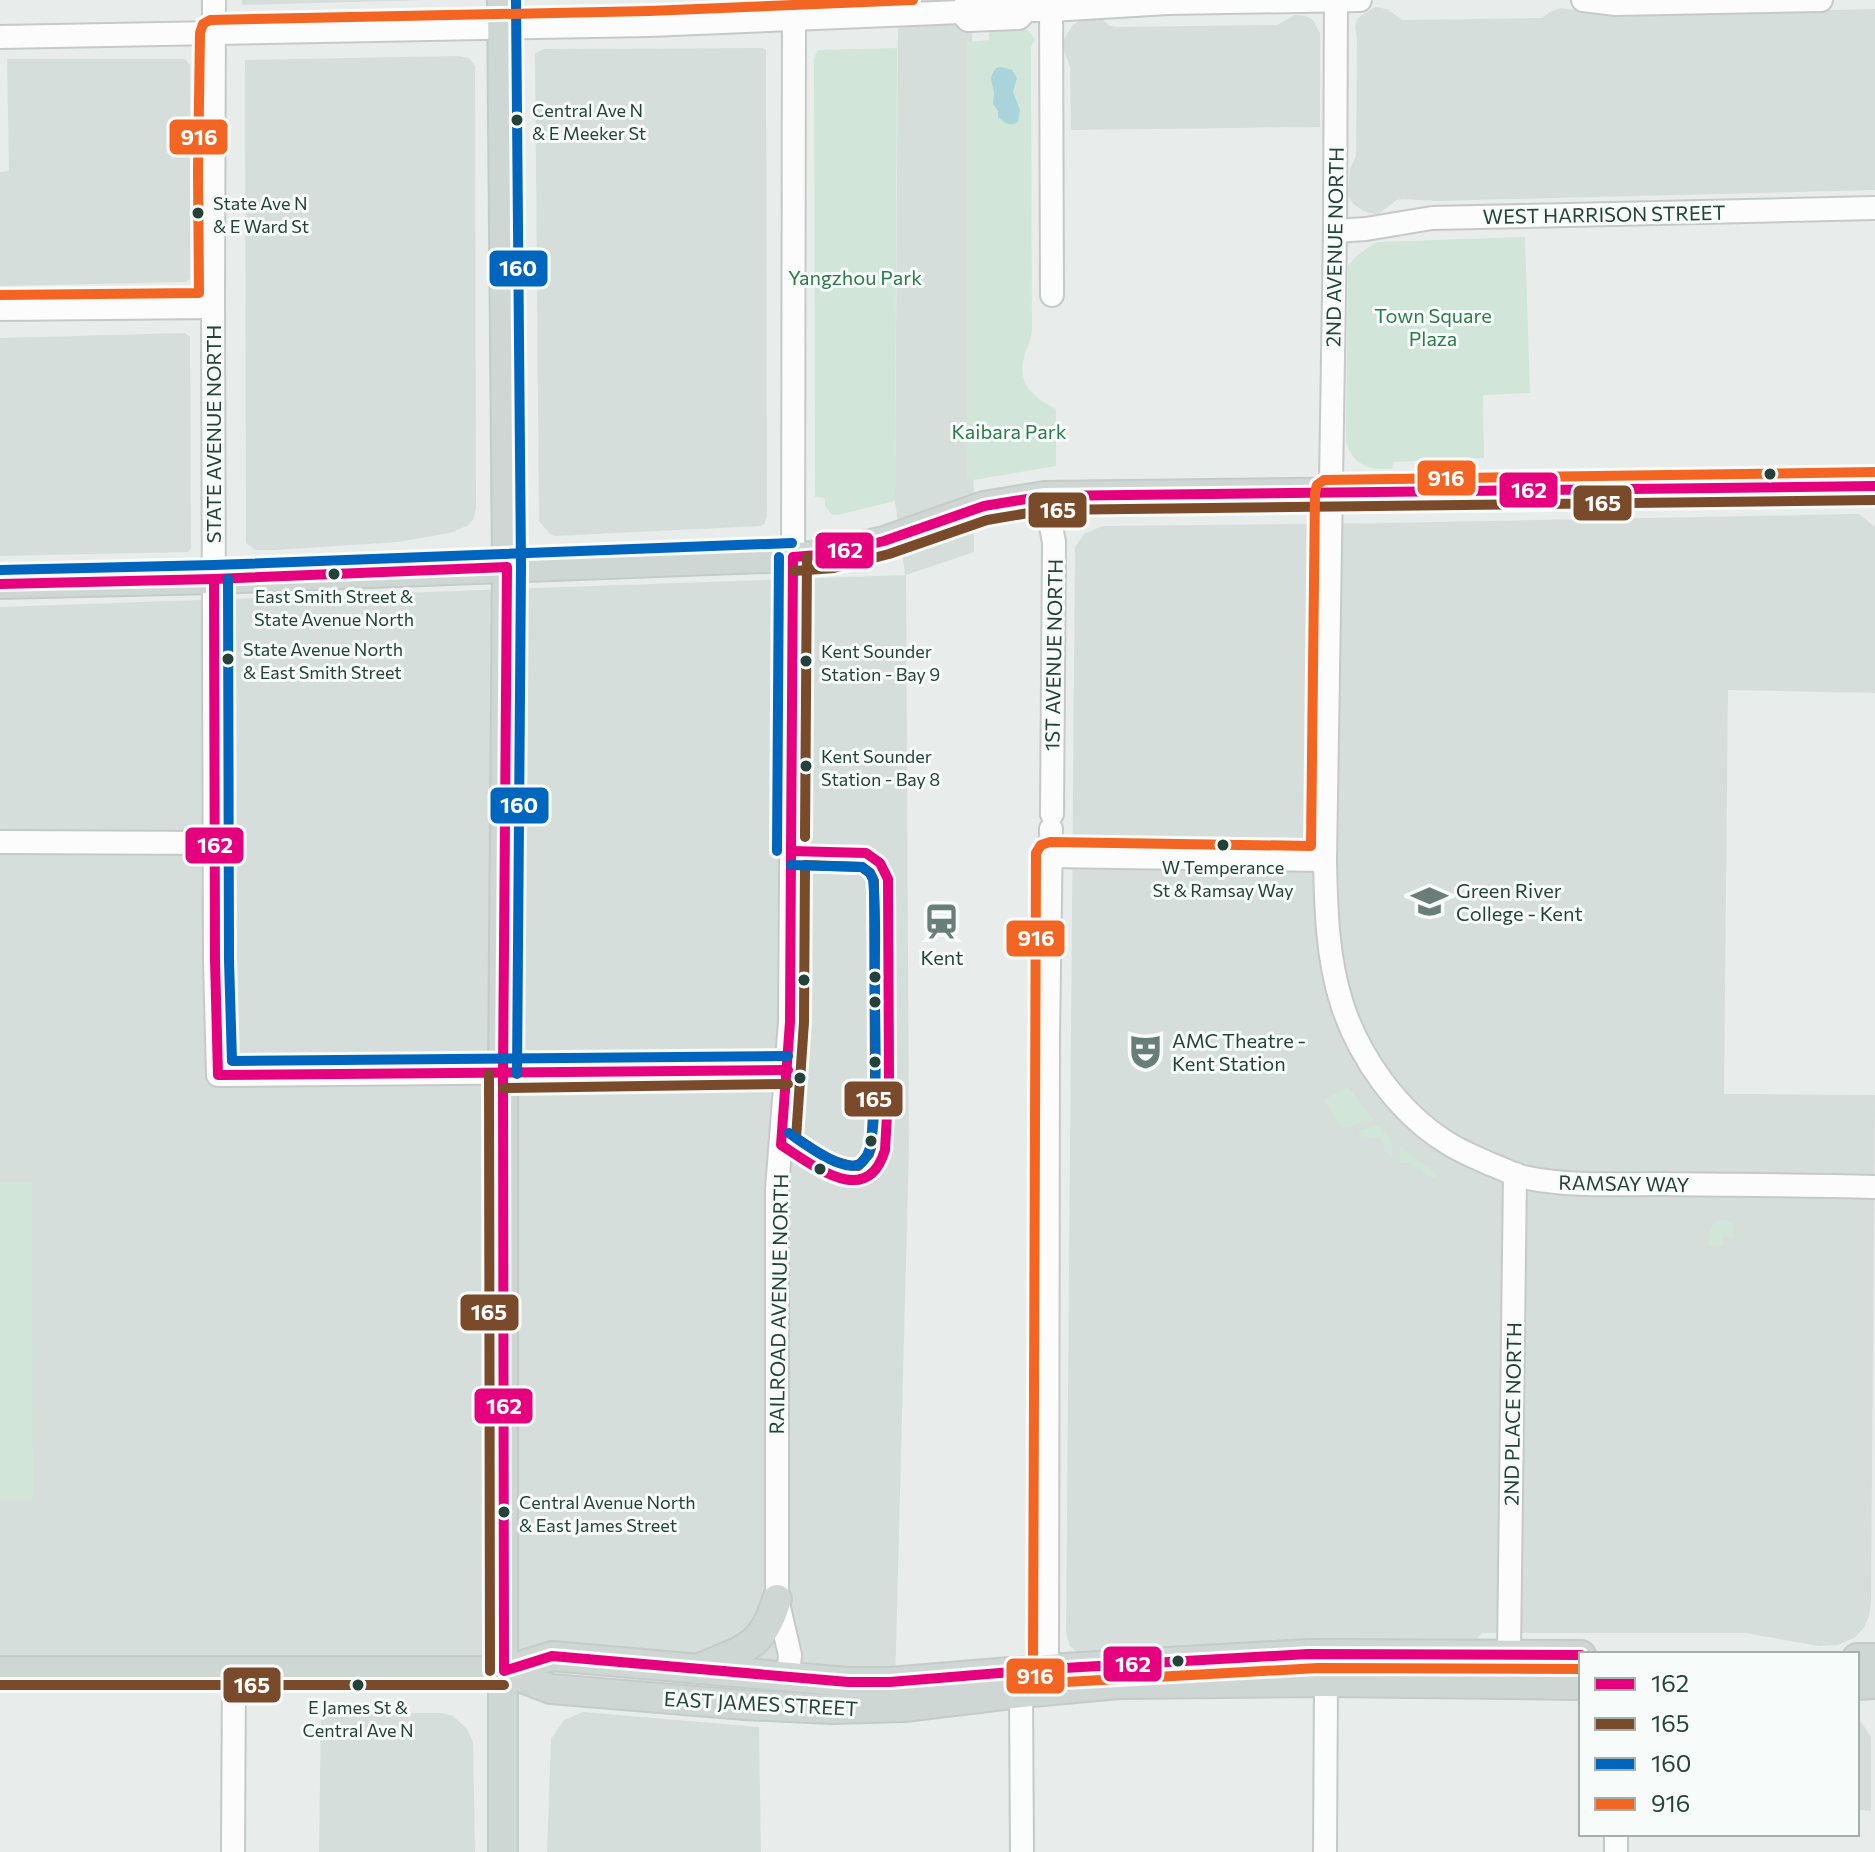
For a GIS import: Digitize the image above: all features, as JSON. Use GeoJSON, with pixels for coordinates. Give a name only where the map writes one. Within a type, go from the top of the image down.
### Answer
{"type":"FeatureCollection","features":[{"type":"Feature","properties":{"kind":"main road"},"geometry":{"type":"LineString","coordinates":[[502,0],[507,567],[503,1074],[503,1852]]}},
{"type":"Feature","properties":{"kind":"main road"},"geometry":{"type":"LineString","coordinates":[[0,584],[214,579],[831,554],[884,541],[984,506],[1045,496],[1875,486]]}},
{"type":"Feature","properties":{"kind":"main road"},"geometry":{"type":"LineString","coordinates":[[700,1669],[734,1655],[762,1634],[771,1620],[777,1599]]}},
{"type":"Feature","properties":{"kind":"main road","name":"EAST JAMES STREET"},"geometry":{"type":"LineString","coordinates":[[0,1671],[504,1671],[552,1656],[848,1682],[890,1682],[1047,1669],[1318,1654],[1579,1655]]}},
{"type":"Feature","properties":{"kind":"main road"},"geometry":{"type":"LineString","coordinates":[[1389,1682],[1411,1669],[1496,1668],[1509,1654]]}},
{"type":"Feature","properties":{"kind":"main road","name":"EAST JAMES STREET"},"geometry":{"type":"LineString","coordinates":[[504,1671],[551,1689],[784,1708],[832,1709],[904,1707],[1119,1684],[1389,1682],[1579,1685]]}},
{"type":"Feature","properties":{"kind":"street","name":"STATE AVENUE NORTH"},"geometry":{"type":"LineString","coordinates":[[214,0],[218,1075],[503,1074]]}},
{"type":"Feature","properties":{"kind":"street","name":"2ND AVENUE NORTH"},"geometry":{"type":"LineString","coordinates":[[1329,493],[1336,0]]}},
{"type":"Feature","properties":{"kind":"street"},"geometry":{"type":"LineString","coordinates":[[0,37],[649,25],[794,10],[956,12],[966,4],[979,3],[1019,2],[1027,10],[1051,5],[1360,0]]}},
{"type":"Feature","properties":{"kind":"street"},"geometry":{"type":"LineString","coordinates":[[1583,0],[1616,4],[1821,0]]}},
{"type":"Feature","properties":{"kind":"street"},"geometry":{"type":"LineString","coordinates":[[1051,5],[1052,295]]}},
{"type":"Feature","properties":{"kind":"street","name":"RAILROAD AVENUE NORTH"},"geometry":{"type":"LineString","coordinates":[[788,1676],[790,1655],[777,1599],[777,1189],[788,1070],[790,1007],[794,10]]}},
{"type":"Feature","properties":{"kind":"street","name":"WEST HARRISON STREET"},"geometry":{"type":"LineString","coordinates":[[1335,231],[1432,218],[1875,208]]}},
{"type":"Feature","properties":{"kind":"street"},"geometry":{"type":"LineString","coordinates":[[0,309],[213,307]]}},
{"type":"Feature","properties":{"kind":"street","name":"RAMSAY WAY"},"geometry":{"type":"LineString","coordinates":[[1329,493],[1326,918],[1341,1003],[1362,1051],[1377,1075],[1399,1101],[1445,1142],[1515,1174],[1569,1184],[1875,1187]]}},
{"type":"Feature","properties":{"kind":"street","name":"1ST AVENUE NORTH"},"geometry":{"type":"LineString","coordinates":[[1045,496],[1054,542],[1047,1669]]}},
{"type":"Feature","properties":{"kind":"street"},"geometry":{"type":"LineString","coordinates":[[0,842],[215,843]]}},
{"type":"Feature","properties":{"kind":"street"},"geometry":{"type":"LineString","coordinates":[[1050,856],[1325,860]]}},
{"type":"Feature","properties":{"kind":"street"},"geometry":{"type":"LineString","coordinates":[[503,1074],[788,1070]]}},
{"type":"Feature","properties":{"kind":"street","name":"2ND PLACE NORTH"},"geometry":{"type":"LineString","coordinates":[[1509,1654],[1515,1174]]}},
{"type":"Feature","properties":{"kind":"street"},"geometry":{"type":"LineString","coordinates":[[233,1852],[234,1671]]}},
{"type":"Feature","properties":{"kind":"street"},"geometry":{"type":"LineString","coordinates":[[1325,1852],[1326,1682]]}},
{"type":"Feature","properties":{"kind":"street"},"geometry":{"type":"LineString","coordinates":[[1021,1693],[1022,1852]]}},
{"type":"Feature","properties":{"kind":"shaded area"},"geometry":{"type":"Polygon","coordinates":[[[242,0],[426,0],[242,5],[242,0]]]}},
{"type":"Feature","properties":{"kind":"shaded area"},"geometry":{"type":"Polygon","coordinates":[[[794,0],[972,0],[974,552],[906,575],[909,1145],[895,1688],[504,1671],[0,1671],[0,607],[905,575],[895,501],[898,15],[794,19],[794,0]]]}},
{"type":"Feature","properties":{"kind":"shaded area"},"geometry":{"type":"Polygon","coordinates":[[[1375,7],[1387,9],[1402,20],[1542,18],[1561,8],[1610,16],[1875,9],[1875,190],[1436,201],[1403,199],[1375,214],[1363,211],[1353,204],[1348,195],[1350,169],[1356,156],[1355,27],[1359,17],[1375,7]]]}},
{"type":"Feature","properties":{"kind":"shaded area"},"geometry":{"type":"Polygon","coordinates":[[[1295,15],[1313,20],[1320,33],[1320,127],[1071,130],[1070,67],[1063,41],[1072,26],[1084,17],[1101,18],[1116,27],[1277,25],[1295,15]]]}},
{"type":"Feature","properties":{"kind":"shaded area"},"geometry":{"type":"Polygon","coordinates":[[[544,49],[766,50],[767,516],[764,524],[555,536],[539,521],[535,53],[544,49]]]}},
{"type":"Feature","properties":{"kind":"shaded area"},"geometry":{"type":"Polygon","coordinates":[[[469,58],[475,66],[476,508],[473,520],[450,533],[398,542],[255,550],[246,543],[245,60],[469,58]]]}},
{"type":"Feature","properties":{"kind":"shaded area"},"geometry":{"type":"Polygon","coordinates":[[[7,59],[185,59],[190,65],[190,279],[185,282],[0,286],[0,172],[9,171],[7,59]]]}},
{"type":"Feature","properties":{"kind":"shaded area"},"geometry":{"type":"Polygon","coordinates":[[[185,333],[190,337],[191,548],[188,552],[0,556],[0,338],[185,333]]]}},
{"type":"Feature","properties":{"kind":"shaded area"},"geometry":{"type":"Polygon","coordinates":[[[1859,514],[1875,527],[1875,693],[1728,690],[1724,1094],[1875,1095],[1871,1603],[1864,1628],[1854,1638],[1838,1645],[1819,1646],[1745,1633],[1482,1633],[1473,1643],[1348,1641],[1086,1656],[1077,1652],[1070,1646],[1066,1633],[1075,547],[1084,534],[1102,526],[1859,514]]]}},
{"type":"Feature","properties":{"kind":"shaded area"},"geometry":{"type":"Polygon","coordinates":[[[321,1705],[376,1713],[441,1713],[453,1716],[467,1729],[473,1742],[475,1852],[319,1852],[321,1705]]]}},
{"type":"Feature","properties":{"kind":"shaded area"},"geometry":{"type":"Polygon","coordinates":[[[583,1712],[759,1727],[761,1852],[547,1852],[551,1739],[564,1720],[583,1712]]]}},
{"type":"Feature","properties":{"kind":"shaded area"},"geometry":{"type":"Polygon","coordinates":[[[1859,1722],[1871,1737],[1871,1811],[1859,1810],[1859,1722]]]}},
{"type":"Feature","properties":{"kind":"green space","name":"Kaibara Park"},"geometry":{"type":"Polygon","coordinates":[[[1006,23],[1027,30],[1035,40],[1031,47],[1032,330],[1023,373],[1033,394],[1056,409],[1056,466],[967,481],[967,42],[989,40],[989,33],[1006,23]]]}},
{"type":"Feature","properties":{"kind":"green space","name":"Yangzhou Park"},"geometry":{"type":"Polygon","coordinates":[[[897,48],[895,501],[832,515],[825,506],[825,498],[815,497],[814,58],[818,50],[897,48]]]}},
{"type":"Feature","properties":{"kind":"green space","name":"Town Square Plaza"},"geometry":{"type":"Polygon","coordinates":[[[1525,237],[1530,393],[1483,395],[1484,458],[1393,462],[1392,469],[1363,465],[1353,456],[1346,441],[1348,266],[1354,258],[1378,242],[1525,237]]]}},
{"type":"Feature","properties":{"kind":"green space"},"geometry":{"type":"Polygon","coordinates":[[[1348,1087],[1374,1120],[1342,1128],[1324,1100],[1348,1087]]]}},
{"type":"Feature","properties":{"kind":"green space"},"geometry":{"type":"Polygon","coordinates":[[[1378,1125],[1392,1139],[1392,1158],[1384,1151],[1383,1140],[1371,1137],[1360,1139],[1359,1131],[1378,1125]]]}},
{"type":"Feature","properties":{"kind":"green space"},"geometry":{"type":"Polygon","coordinates":[[[1400,1146],[1438,1175],[1435,1178],[1414,1168],[1411,1163],[1400,1163],[1400,1146]]]}},
{"type":"Feature","properties":{"kind":"green space"},"geometry":{"type":"Polygon","coordinates":[[[0,1182],[32,1182],[33,1500],[0,1500],[0,1182]]]}},
{"type":"Feature","properties":{"kind":"green space"},"geometry":{"type":"Polygon","coordinates":[[[1721,1220],[1734,1226],[1735,1237],[1723,1237],[1723,1246],[1709,1246],[1712,1227],[1721,1220]]]}},
{"type":"Feature","properties":{"kind":"water"},"geometry":{"type":"Polygon","coordinates":[[[996,68],[1012,70],[1017,78],[1013,92],[1020,110],[1018,122],[1012,124],[998,117],[993,104],[991,78],[996,68]]]}},
{"type":"Feature","properties":{"kind":"transit line","name":"160"},"geometry":{"type":"LineString","coordinates":[[516,0],[521,567],[517,1074]]}},
{"type":"Feature","properties":{"kind":"transit line","name":"916"},"geometry":{"type":"LineString","coordinates":[[0,295],[199,293],[200,33],[203,24],[210,20],[649,11],[913,0]]}},
{"type":"Feature","properties":{"kind":"transit line","name":"916"},"geometry":{"type":"LineString","coordinates":[[1579,1669],[1318,1668],[1048,1683],[1036,1677],[1033,1669],[1036,853],[1041,845],[1050,842],[1311,846],[1315,493],[1317,485],[1324,480],[1875,472]]}},
{"type":"Feature","properties":{"kind":"transit line","name":"162"},"geometry":{"type":"LineString","coordinates":[[791,851],[793,557],[831,554],[884,541],[984,506],[1045,496],[1875,486]]}},
{"type":"Feature","properties":{"kind":"transit line","name":"165"},"geometry":{"type":"LineString","coordinates":[[794,571],[834,568],[889,554],[987,520],[1046,510],[1875,500]]}},
{"type":"Feature","properties":{"kind":"transit line","name":"160"},"geometry":{"type":"LineString","coordinates":[[0,570],[792,543]]}},
{"type":"Feature","properties":{"kind":"transit line","name":"160"},"geometry":{"type":"LineString","coordinates":[[777,851],[779,557]]}},
{"type":"Feature","properties":{"kind":"transit line","name":"165"},"geometry":{"type":"LineString","coordinates":[[805,837],[807,557]]}},
{"type":"Feature","properties":{"kind":"transit line","name":"162"},"geometry":{"type":"LineString","coordinates":[[0,584],[507,567],[503,1074],[504,1671],[552,1656],[848,1682],[890,1682],[1047,1669],[1308,1654],[1579,1655]]}},
{"type":"Feature","properties":{"kind":"transit line","name":"162"},"geometry":{"type":"LineString","coordinates":[[214,579],[218,1075],[788,1070]]}},
{"type":"Feature","properties":{"kind":"transit line","name":"160"},"geometry":{"type":"LineString","coordinates":[[228,579],[232,1061],[788,1056]]}},
{"type":"Feature","properties":{"kind":"transit line","name":"162"},"geometry":{"type":"LineString","coordinates":[[791,851],[866,853],[880,863],[888,879],[889,1079],[885,1150],[877,1168],[866,1177],[853,1180],[823,1171],[781,1145],[790,1022],[791,851]]}},
{"type":"Feature","properties":{"kind":"transit line","name":"160"},"geometry":{"type":"LineString","coordinates":[[789,1133],[833,1161],[852,1166],[860,1164],[871,1143],[876,1070],[873,879],[862,867],[791,865]]}},
{"type":"Feature","properties":{"kind":"transit line","name":"165"},"geometry":{"type":"LineString","coordinates":[[805,865],[862,867],[874,881],[875,1079],[871,1148],[858,1166],[833,1160],[796,1138],[804,1022],[805,865]]}},
{"type":"Feature","properties":{"kind":"transit line","name":"165"},"geometry":{"type":"LineString","coordinates":[[489,1074],[490,1671]]}},
{"type":"Feature","properties":{"kind":"transit line","name":"165"},"geometry":{"type":"LineString","coordinates":[[503,1088],[788,1084]]}},
{"type":"Feature","properties":{"kind":"transit line","name":"165"},"geometry":{"type":"LineString","coordinates":[[0,1685],[504,1685]]}},
{"type":"Feature","properties":{"kind":"place","name":"Central Ave N & E Meeker St"},"geometry":{"type":"Point","coordinates":[517,120]}},
{"type":"Feature","properties":{"kind":"place","name":"State Ave N & E Ward St"},"geometry":{"type":"Point","coordinates":[198,213]}},
{"type":"Feature","properties":{"kind":"place","name":"East Smith Street & State Avenue North"},"geometry":{"type":"Point","coordinates":[334,574]}},
{"type":"Feature","properties":{"kind":"place","name":"State Avenue North & East Smith Street"},"geometry":{"type":"Point","coordinates":[228,659]}},
{"type":"Feature","properties":{"kind":"place","name":"Kent Sounder Station - Bay 9"},"geometry":{"type":"Point","coordinates":[806,661]}},
{"type":"Feature","properties":{"kind":"place","name":"Kent Sounder Station - Bay 8"},"geometry":{"type":"Point","coordinates":[806,766]}},
{"type":"Feature","properties":{"kind":"place","name":"W Temperance St & Ramsay Way"},"geometry":{"type":"Point","coordinates":[1223,845]}},
{"type":"Feature","properties":{"kind":"place","name":"Green River College - Kent"},"geometry":{"type":"Point","coordinates":[1430,902]}},
{"type":"Feature","properties":{"kind":"place","name":"Kent"},"geometry":{"type":"Point","coordinates":[942,922]}},
{"type":"Feature","properties":{"kind":"place","name":"AMC Theatre - Kent Station"},"geometry":{"type":"Point","coordinates":[1146,1051]}},
{"type":"Feature","properties":{"kind":"place","name":"Central Avenue North & East James Street"},"geometry":{"type":"Point","coordinates":[504,1512]}},
{"type":"Feature","properties":{"kind":"place","name":"E James St & Central Ave N"},"geometry":{"type":"Point","coordinates":[358,1685]}}]}
